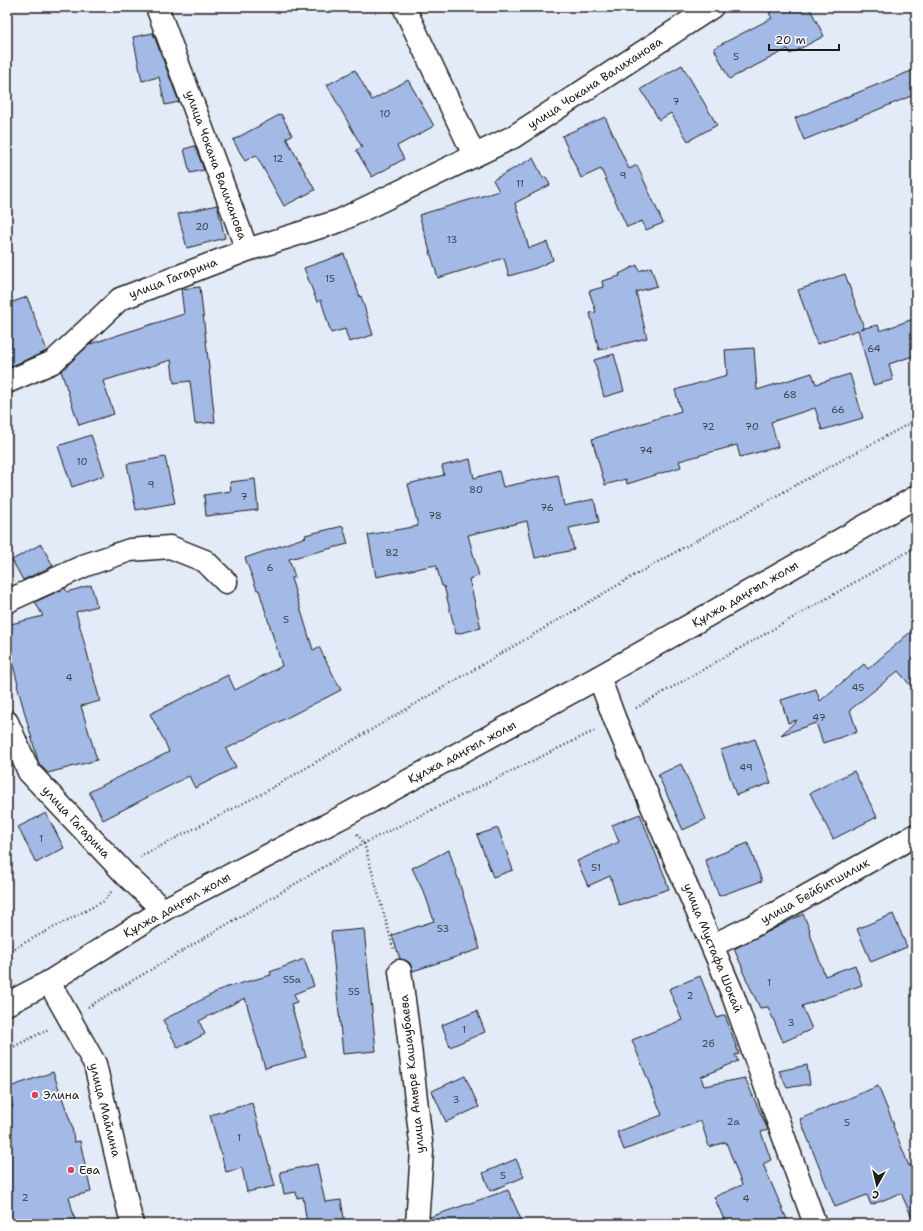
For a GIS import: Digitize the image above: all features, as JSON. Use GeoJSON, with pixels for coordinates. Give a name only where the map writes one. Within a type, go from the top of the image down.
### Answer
{"type":"FeatureCollection","features":[{"type":"Feature","properties":{"kind":"street","name":"улица Чокана Валиханова"},"geometry":{"type":"LineString","coordinates":[[158,7],[247,250],[339,220],[512,136],[712,7]]}},
{"type":"Feature","properties":{"kind":"street"},"geometry":{"type":"LineString","coordinates":[[404,7],[474,155]]}},
{"type":"Feature","properties":{"kind":"street","name":"улица Гагарина"},"geometry":{"type":"LineString","coordinates":[[7,382],[53,362],[120,299],[247,250]]}},
{"type":"Feature","properties":{"kind":"street","name":"Құлжа даңғыл жолы"},"geometry":{"type":"LineString","coordinates":[[7,1004],[49,982],[163,910],[344,816],[599,677],[916,497]]}},
{"type":"Feature","properties":{"kind":"street"},"geometry":{"type":"LineString","coordinates":[[7,602],[86,565],[130,550],[170,547],[205,561],[226,582]]}},
{"type":"Feature","properties":{"kind":"street","name":"улица Мустафа Шокай"},"geometry":{"type":"LineString","coordinates":[[599,677],[615,720],[731,990],[815,1224]]}},
{"type":"Feature","properties":{"kind":"street","name":"улица Гагарина"},"geometry":{"type":"LineString","coordinates":[[7,722],[29,772],[126,875],[163,910]]}},
{"type":"Feature","properties":{"kind":"street","name":"улица Бейбитшилик"},"geometry":{"type":"LineString","coordinates":[[712,944],[751,927],[916,835]]}},
{"type":"Feature","properties":{"kind":"street","name":"улица Амыре Кашаубаева"},"geometry":{"type":"LineString","coordinates":[[400,971],[422,1151],[417,1224]]}},
{"type":"Feature","properties":{"kind":"street","name":"улица Майлина"},"geometry":{"type":"LineString","coordinates":[[49,982],[95,1064],[132,1224]]}},
{"type":"Feature","properties":{"kind":"path"},"geometry":{"type":"LineString","coordinates":[[7,952],[104,900],[142,855],[151,852],[265,792],[647,568],[796,484],[916,420]]}},
{"type":"Feature","properties":{"kind":"path"},"geometry":{"type":"LineString","coordinates":[[7,1050],[69,1018],[364,844],[615,720],[916,547]]}},
{"type":"Feature","properties":{"kind":"path"},"geometry":{"type":"LineString","coordinates":[[344,816],[364,844],[400,971]]}},
{"type":"Feature","properties":{"kind":"building"},"geometry":{"type":"Polygon","coordinates":[[[781,7],[809,7],[824,36],[790,54],[788,49],[729,79],[714,48],[772,18],[769,13],[781,7]]]}},
{"type":"Feature","properties":{"kind":"building"},"geometry":{"type":"Polygon","coordinates":[[[153,33],[179,102],[165,105],[159,77],[142,81],[133,37],[153,33]]]}},
{"type":"Feature","properties":{"kind":"building"},"geometry":{"type":"Polygon","coordinates":[[[682,65],[717,125],[688,141],[671,113],[659,120],[641,89],[682,65]]]}},
{"type":"Feature","properties":{"kind":"building"},"geometry":{"type":"Polygon","coordinates":[[[916,69],[916,94],[804,140],[795,118],[916,69]]]}},
{"type":"Feature","properties":{"kind":"building"},"geometry":{"type":"Polygon","coordinates":[[[355,70],[372,100],[408,80],[434,126],[397,146],[404,159],[372,177],[356,150],[362,147],[327,85],[355,70]]]}},
{"type":"Feature","properties":{"kind":"building"},"geometry":{"type":"Polygon","coordinates":[[[281,114],[292,135],[286,138],[315,190],[284,206],[256,155],[245,161],[233,140],[281,114]]]}},
{"type":"Feature","properties":{"kind":"building"},"geometry":{"type":"Polygon","coordinates":[[[605,117],[629,169],[637,165],[663,223],[646,230],[642,221],[627,227],[601,169],[581,178],[562,136],[605,117]]]}},
{"type":"Feature","properties":{"kind":"building"},"geometry":{"type":"Polygon","coordinates":[[[195,146],[204,170],[190,173],[184,149],[195,146]]]}},
{"type":"Feature","properties":{"kind":"building"},"geometry":{"type":"Polygon","coordinates":[[[533,158],[543,178],[546,177],[550,185],[515,203],[529,248],[547,242],[553,260],[536,268],[509,276],[504,258],[438,278],[419,215],[499,191],[493,180],[533,158]]]}},
{"type":"Feature","properties":{"kind":"building"},"geometry":{"type":"Polygon","coordinates":[[[217,205],[225,238],[187,248],[178,214],[217,205]]]}},
{"type":"Feature","properties":{"kind":"building"},"geometry":{"type":"Polygon","coordinates":[[[344,254],[360,297],[361,296],[373,335],[349,342],[345,329],[331,333],[321,300],[317,302],[304,268],[344,254]]]}},
{"type":"Feature","properties":{"kind":"building"},"geometry":{"type":"Polygon","coordinates":[[[637,265],[639,271],[651,267],[657,286],[636,292],[647,338],[599,350],[590,313],[596,312],[589,291],[603,287],[602,281],[620,276],[619,274],[637,265]]]}},
{"type":"Feature","properties":{"kind":"building"},"geometry":{"type":"Polygon","coordinates":[[[845,274],[864,328],[860,329],[878,325],[880,331],[916,318],[916,355],[889,364],[893,380],[873,385],[858,330],[817,344],[798,290],[845,274]]]}},
{"type":"Feature","properties":{"kind":"building"},"geometry":{"type":"Polygon","coordinates":[[[200,287],[215,422],[195,424],[190,381],[174,383],[171,360],[103,381],[114,414],[79,425],[61,371],[90,344],[184,314],[181,289],[200,287]]]}},
{"type":"Feature","properties":{"kind":"building"},"geometry":{"type":"Polygon","coordinates":[[[27,297],[47,351],[7,368],[7,304],[27,297]]]}},
{"type":"Feature","properties":{"kind":"building"},"geometry":{"type":"Polygon","coordinates":[[[754,348],[757,390],[812,373],[816,384],[850,374],[863,418],[822,430],[815,408],[771,422],[778,447],[740,457],[737,445],[679,461],[681,467],[627,484],[626,479],[605,485],[592,439],[681,411],[675,390],[727,375],[725,350],[754,348]]]}},
{"type":"Feature","properties":{"kind":"building"},"geometry":{"type":"Polygon","coordinates":[[[614,354],[624,391],[604,397],[594,360],[614,354]]]}},
{"type":"Feature","properties":{"kind":"building"},"geometry":{"type":"Polygon","coordinates":[[[91,435],[105,475],[72,487],[58,446],[91,435]]]}},
{"type":"Feature","properties":{"kind":"building"},"geometry":{"type":"Polygon","coordinates":[[[165,457],[175,503],[136,510],[127,464],[165,457]]]}},
{"type":"Feature","properties":{"kind":"building"},"geometry":{"type":"Polygon","coordinates":[[[470,459],[474,478],[499,471],[503,487],[558,475],[564,506],[594,499],[599,522],[569,528],[574,550],[535,558],[527,521],[468,535],[479,576],[469,579],[481,628],[456,634],[444,586],[442,586],[436,565],[376,577],[368,535],[418,526],[408,484],[444,475],[442,466],[470,459]]]}},
{"type":"Feature","properties":{"kind":"building"},"geometry":{"type":"Polygon","coordinates":[[[255,479],[258,510],[206,516],[204,495],[231,491],[230,482],[255,479]]]}},
{"type":"Feature","properties":{"kind":"building"},"geometry":{"type":"Polygon","coordinates":[[[343,526],[348,544],[289,559],[295,577],[291,578],[313,650],[319,647],[341,690],[226,749],[236,767],[195,788],[189,776],[103,820],[89,792],[169,752],[150,714],[228,675],[235,690],[282,666],[259,590],[257,590],[245,558],[306,537],[305,535],[343,526]]]}},
{"type":"Feature","properties":{"kind":"building"},"geometry":{"type":"Polygon","coordinates":[[[41,544],[53,566],[23,580],[12,560],[41,544]]]}},
{"type":"Feature","properties":{"kind":"building"},"geometry":{"type":"Polygon","coordinates":[[[91,585],[97,606],[76,612],[100,701],[81,706],[97,760],[48,773],[38,761],[7,643],[7,625],[43,616],[35,602],[65,588],[67,592],[91,585]]]}},
{"type":"Feature","properties":{"kind":"building"},"geometry":{"type":"Polygon","coordinates":[[[916,627],[916,692],[898,671],[850,710],[857,732],[823,743],[816,723],[781,735],[797,720],[788,723],[781,700],[816,689],[820,701],[864,664],[868,669],[916,627]]]}},
{"type":"Feature","properties":{"kind":"building"},"geometry":{"type":"Polygon","coordinates":[[[755,739],[771,783],[736,795],[721,750],[755,739]]]}},
{"type":"Feature","properties":{"kind":"building"},"geometry":{"type":"Polygon","coordinates":[[[681,764],[706,819],[683,830],[658,775],[681,764]]]}},
{"type":"Feature","properties":{"kind":"building"},"geometry":{"type":"Polygon","coordinates":[[[854,771],[877,817],[833,839],[810,793],[854,771]]]}},
{"type":"Feature","properties":{"kind":"building"},"geometry":{"type":"Polygon","coordinates":[[[46,813],[64,848],[36,863],[18,827],[46,813]]]}},
{"type":"Feature","properties":{"kind":"building"},"geometry":{"type":"Polygon","coordinates":[[[640,814],[669,889],[619,905],[610,876],[588,886],[577,861],[619,842],[612,825],[640,814]]]}},
{"type":"Feature","properties":{"kind":"building"},"geometry":{"type":"Polygon","coordinates":[[[498,828],[513,870],[493,877],[477,835],[498,828]]]}},
{"type":"Feature","properties":{"kind":"building"},"geometry":{"type":"Polygon","coordinates":[[[748,843],[762,881],[719,896],[705,860],[748,843]]]}},
{"type":"Feature","properties":{"kind":"building"},"geometry":{"type":"Polygon","coordinates":[[[449,850],[480,949],[413,971],[410,963],[400,959],[392,935],[434,921],[426,897],[412,868],[449,850]]]}},
{"type":"Feature","properties":{"kind":"building"},"geometry":{"type":"Polygon","coordinates":[[[803,914],[810,930],[809,931],[825,976],[855,965],[862,985],[802,1006],[812,1029],[783,1042],[768,1007],[760,1008],[734,949],[803,914]]]}},
{"type":"Feature","properties":{"kind":"building"},"geometry":{"type":"Polygon","coordinates":[[[893,914],[907,947],[871,962],[857,929],[893,914]]]}},
{"type":"Feature","properties":{"kind":"building"},"geometry":{"type":"Polygon","coordinates":[[[364,929],[376,1051],[343,1054],[331,932],[364,929]]]}},
{"type":"Feature","properties":{"kind":"building"},"geometry":{"type":"Polygon","coordinates":[[[304,959],[314,986],[294,994],[297,1002],[291,1004],[306,1057],[265,1068],[245,998],[199,1021],[205,1034],[178,1048],[163,1020],[224,988],[271,975],[270,972],[304,959]]]}},
{"type":"Feature","properties":{"kind":"building"},"geometry":{"type":"Polygon","coordinates":[[[700,976],[717,1018],[725,1015],[739,1054],[735,1055],[738,1061],[701,1077],[704,1086],[745,1078],[768,1130],[761,1132],[771,1160],[763,1164],[789,1224],[726,1224],[714,1197],[742,1185],[726,1142],[709,1147],[701,1121],[624,1150],[617,1132],[662,1115],[632,1040],[682,1020],[669,989],[700,976]]]}},
{"type":"Feature","properties":{"kind":"building"},"geometry":{"type":"Polygon","coordinates":[[[477,1011],[485,1032],[450,1047],[442,1025],[477,1011]]]}},
{"type":"Feature","properties":{"kind":"building"},"geometry":{"type":"Polygon","coordinates":[[[807,1065],[810,1084],[787,1088],[779,1071],[807,1065]]]}},
{"type":"Feature","properties":{"kind":"building"},"geometry":{"type":"Polygon","coordinates":[[[53,1072],[72,1126],[74,1142],[80,1141],[91,1192],[69,1197],[76,1224],[7,1224],[7,1109],[13,1107],[7,1088],[53,1072]]]}},
{"type":"Feature","properties":{"kind":"building"},"geometry":{"type":"Polygon","coordinates":[[[465,1076],[479,1107],[446,1122],[432,1091],[465,1076]]]}},
{"type":"Feature","properties":{"kind":"building"},"geometry":{"type":"Polygon","coordinates":[[[878,1086],[909,1166],[916,1162],[916,1224],[901,1193],[871,1205],[867,1195],[835,1207],[800,1119],[878,1086]]]}},
{"type":"Feature","properties":{"kind":"building"},"geometry":{"type":"Polygon","coordinates":[[[252,1103],[275,1186],[247,1192],[242,1168],[226,1172],[210,1115],[252,1103]]]}},
{"type":"Feature","properties":{"kind":"building"},"geometry":{"type":"Polygon","coordinates":[[[516,1159],[524,1177],[490,1191],[483,1173],[516,1159]]]}},
{"type":"Feature","properties":{"kind":"building"},"geometry":{"type":"Polygon","coordinates":[[[317,1164],[325,1202],[341,1200],[345,1224],[307,1224],[303,1197],[297,1198],[296,1192],[284,1194],[280,1172],[317,1164]]]}},
{"type":"Feature","properties":{"kind":"building"},"geometry":{"type":"Polygon","coordinates":[[[508,1190],[523,1224],[430,1224],[430,1217],[508,1190]]]}},
{"type":"Feature","properties":{"kind":"place","name":"Элина"},"geometry":{"type":"Point","coordinates":[35,1095]}},
{"type":"Feature","properties":{"kind":"place","name":"Ева"},"geometry":{"type":"Point","coordinates":[71,1170]}}]}
